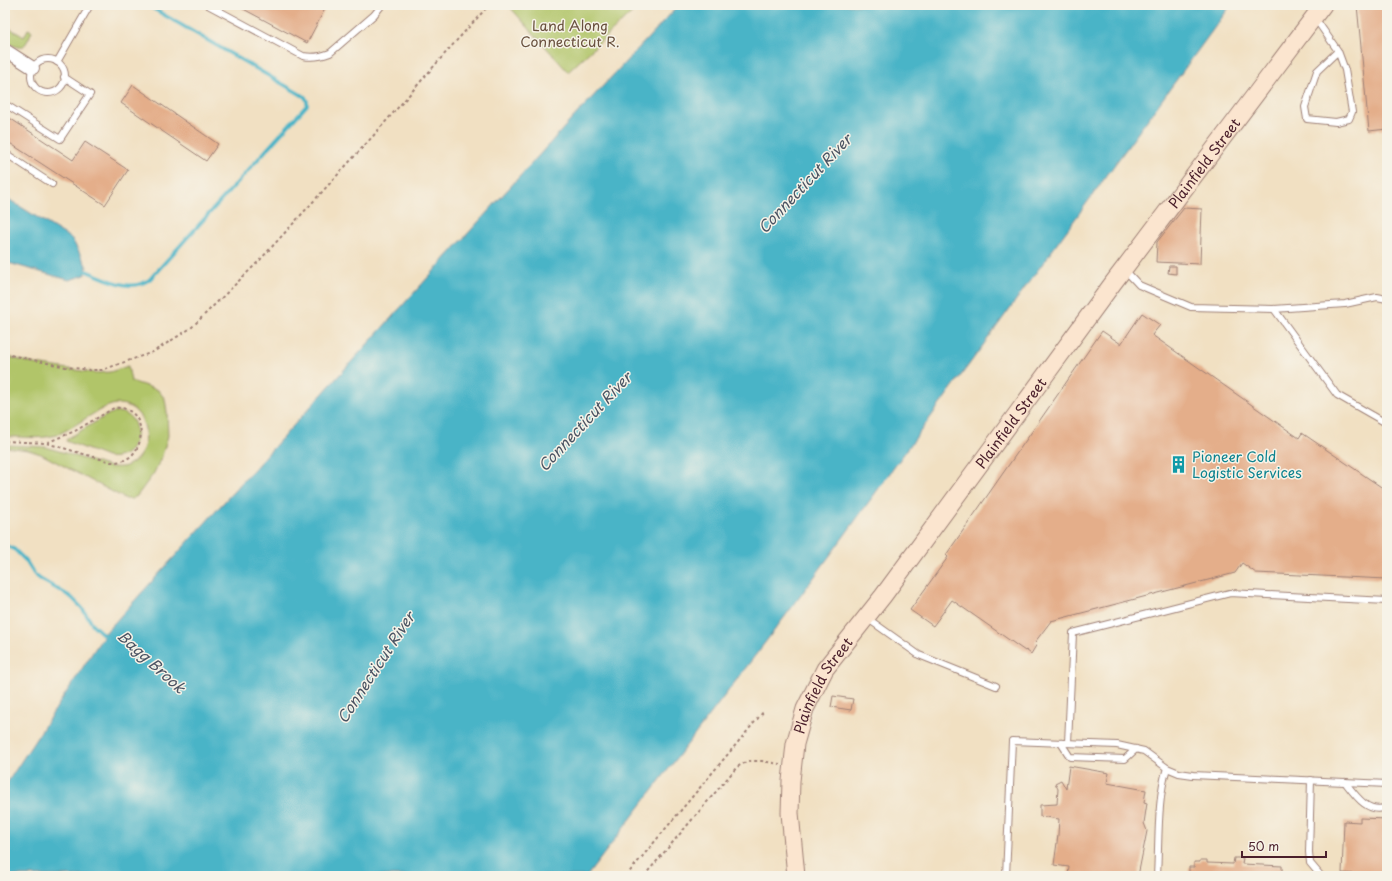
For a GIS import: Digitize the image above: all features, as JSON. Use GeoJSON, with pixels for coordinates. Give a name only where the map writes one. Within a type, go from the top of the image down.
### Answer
{"type":"FeatureCollection","features":[{"type":"Feature","properties":{"kind":"street","name":"Plainfield Street"},"geometry":{"type":"LineString","coordinates":[[796,876],[790,813],[795,744],[805,709],[825,669],[866,617],[1124,269],[1318,11]]}},
{"type":"Feature","properties":{"kind":"street"},"geometry":{"type":"LineString","coordinates":[[5,50],[33,68]]}},
{"type":"Feature","properties":{"kind":"lane"},"geometry":{"type":"LineString","coordinates":[[57,62],[90,5]]}},
{"type":"Feature","properties":{"kind":"lane"},"geometry":{"type":"LineString","coordinates":[[208,5],[303,56],[312,58],[321,57],[330,53],[374,15],[382,5]]}},
{"type":"Feature","properties":{"kind":"lane"},"geometry":{"type":"LineString","coordinates":[[1318,11],[1338,51],[1345,70],[1352,112],[1349,119],[1336,122],[1307,119],[1305,107],[1317,71],[1338,51]]}},
{"type":"Feature","properties":{"kind":"lane"},"geometry":{"type":"LineString","coordinates":[[45,60],[57,62],[63,69],[64,77],[62,84],[59,89],[50,93],[44,93],[35,87],[32,82],[31,76],[33,68],[39,62],[45,60]]}},
{"type":"Feature","properties":{"kind":"lane"},"geometry":{"type":"LineString","coordinates":[[5,104],[60,139],[90,94],[64,77]]}},
{"type":"Feature","properties":{"kind":"lane"},"geometry":{"type":"LineString","coordinates":[[5,153],[52,184]]}},
{"type":"Feature","properties":{"kind":"lane"},"geometry":{"type":"LineString","coordinates":[[1124,269],[1139,285],[1191,307],[1274,309],[1345,304],[1377,297],[1387,299]]}},
{"type":"Feature","properties":{"kind":"lane"},"geometry":{"type":"LineString","coordinates":[[1274,309],[1337,396],[1386,423],[1387,422]]}},
{"type":"Feature","properties":{"kind":"lane"},"geometry":{"type":"LineString","coordinates":[[1068,743],[1073,633],[1230,593],[1387,601]]}},
{"type":"Feature","properties":{"kind":"lane"},"geometry":{"type":"LineString","coordinates":[[866,617],[919,655],[996,686]]}},
{"type":"Feature","properties":{"kind":"lane"},"geometry":{"type":"LineString","coordinates":[[1006,876],[1012,741],[1117,745],[1144,751],[1167,768],[1179,773],[1193,775],[1387,784]]}},
{"type":"Feature","properties":{"kind":"lane"},"geometry":{"type":"LineString","coordinates":[[1061,743],[1070,757],[1125,760],[1136,749]]}},
{"type":"Feature","properties":{"kind":"lane"},"geometry":{"type":"LineString","coordinates":[[1158,876],[1161,794],[1167,768]]}},
{"type":"Feature","properties":{"kind":"lane"},"geometry":{"type":"LineString","coordinates":[[1311,780],[1310,862],[1321,876]]}},
{"type":"Feature","properties":{"kind":"lane"},"geometry":{"type":"LineString","coordinates":[[1345,782],[1356,797],[1364,804],[1373,808],[1382,809],[1387,807]]}},
{"type":"Feature","properties":{"kind":"path"},"geometry":{"type":"LineString","coordinates":[[5,354],[90,370],[102,370],[153,352],[191,328],[259,261],[490,5]]}},
{"type":"Feature","properties":{"kind":"path"},"geometry":{"type":"LineString","coordinates":[[5,441],[46,443],[118,463],[128,459],[132,455],[140,440],[141,429],[138,420],[130,412],[120,408],[114,408],[75,431],[46,443]]}},
{"type":"Feature","properties":{"kind":"path"},"geometry":{"type":"LineString","coordinates":[[626,876],[764,711]]}},
{"type":"Feature","properties":{"kind":"path"},"geometry":{"type":"LineString","coordinates":[[644,876],[737,767],[748,761],[762,761],[793,766]]}},
{"type":"Feature","properties":{"kind":"green space","name":"Land Along Connecticut R."},"geometry":{"type":"Polygon","coordinates":[[[640,5],[568,72],[509,6],[640,5]]]}},
{"type":"Feature","properties":{"kind":"green space"},"geometry":{"type":"Polygon","coordinates":[[[5,25],[24,37],[28,29],[32,31],[27,42],[22,47],[15,46],[5,41],[5,25]]]}},
{"type":"Feature","properties":{"kind":"green space"},"geometry":{"type":"Polygon","coordinates":[[[5,356],[35,364],[96,373],[110,372],[128,366],[131,381],[158,390],[165,399],[168,436],[162,456],[154,473],[137,496],[132,499],[126,499],[41,454],[28,450],[5,447],[5,445],[46,447],[110,467],[119,467],[126,466],[137,459],[143,451],[145,430],[137,412],[129,406],[119,404],[105,408],[56,435],[37,438],[5,437],[5,356]]]}},
{"type":"Feature","properties":{"kind":"green space"},"geometry":{"type":"Polygon","coordinates":[[[115,412],[125,414],[132,419],[136,427],[134,445],[128,452],[119,457],[107,457],[66,441],[107,415],[115,412]]]}},
{"type":"Feature","properties":{"kind":"water","name":"Connecticut River"},"geometry":{"type":"Polygon","coordinates":[[[679,5],[1231,5],[796,602],[587,876],[5,876],[5,786],[106,632],[570,121],[679,5]]]}},
{"type":"Feature","properties":{"kind":"water"},"geometry":{"type":"Polygon","coordinates":[[[5,197],[72,239],[87,267],[85,275],[69,280],[5,262],[5,197]]]}},
{"type":"Feature","properties":{"kind":"building"},"geometry":{"type":"Polygon","coordinates":[[[236,5],[327,5],[307,43],[236,5]]]}},
{"type":"Feature","properties":{"kind":"building"},"geometry":{"type":"Polygon","coordinates":[[[1357,5],[1387,5],[1387,129],[1369,131],[1357,5]]]}},
{"type":"Feature","properties":{"kind":"building"},"geometry":{"type":"Polygon","coordinates":[[[133,85],[218,144],[206,161],[121,103],[133,85]]]}},
{"type":"Feature","properties":{"kind":"building"},"geometry":{"type":"Polygon","coordinates":[[[5,115],[73,160],[85,142],[128,170],[105,205],[5,140],[5,115]]]}},
{"type":"Feature","properties":{"kind":"building"},"geometry":{"type":"Polygon","coordinates":[[[1184,208],[1202,209],[1200,264],[1156,262],[1157,242],[1184,208]]]}},
{"type":"Feature","properties":{"kind":"building"},"geometry":{"type":"Polygon","coordinates":[[[1169,266],[1176,266],[1176,274],[1168,273],[1169,266]]]}},
{"type":"Feature","properties":{"kind":"building","name":"Pioneer Cold Logistic Services"},"geometry":{"type":"Polygon","coordinates":[[[1142,313],[1160,325],[1152,335],[1299,438],[1302,433],[1387,491],[1387,579],[1256,573],[1242,563],[1235,573],[1051,621],[1035,642],[1037,644],[1031,654],[952,600],[933,626],[910,610],[948,557],[946,555],[1102,331],[1121,344],[1142,313]]]}},
{"type":"Feature","properties":{"kind":"building"},"geometry":{"type":"Polygon","coordinates":[[[833,696],[853,699],[851,710],[831,707],[833,696]]]}},
{"type":"Feature","properties":{"kind":"building"},"geometry":{"type":"Polygon","coordinates":[[[1069,766],[1109,773],[1107,783],[1146,790],[1144,802],[1147,803],[1144,823],[1147,831],[1138,876],[1068,876],[1069,867],[1054,865],[1059,819],[1040,816],[1040,805],[1057,804],[1058,789],[1055,783],[1061,780],[1066,789],[1069,766]]]}},
{"type":"Feature","properties":{"kind":"building"},"geometry":{"type":"Polygon","coordinates":[[[1360,818],[1387,819],[1387,876],[1358,876],[1358,874],[1342,873],[1344,821],[1360,822],[1360,818]]]}},
{"type":"Feature","properties":{"kind":"building"},"geometry":{"type":"Polygon","coordinates":[[[1234,858],[1243,858],[1242,864],[1282,866],[1282,876],[1189,876],[1189,867],[1194,867],[1194,862],[1207,860],[1207,863],[1233,864],[1234,858]]]}},
{"type":"Feature","properties":{"kind":"waterway"},"geometry":{"type":"LineString","coordinates":[[86,271],[110,281],[127,285],[143,283],[150,279],[307,105],[305,97],[147,5]]}},
{"type":"Feature","properties":{"kind":"waterway","name":"Bagg Brook"},"geometry":{"type":"LineString","coordinates":[[5,545],[14,549],[26,561],[34,574],[40,579],[71,597],[82,608],[93,625],[107,638]]}},
{"type":"Feature","properties":{"kind":"place","name":"Pioneer Cold Logistic Services"},"geometry":{"type":"Point","coordinates":[1179,464]}}]}
